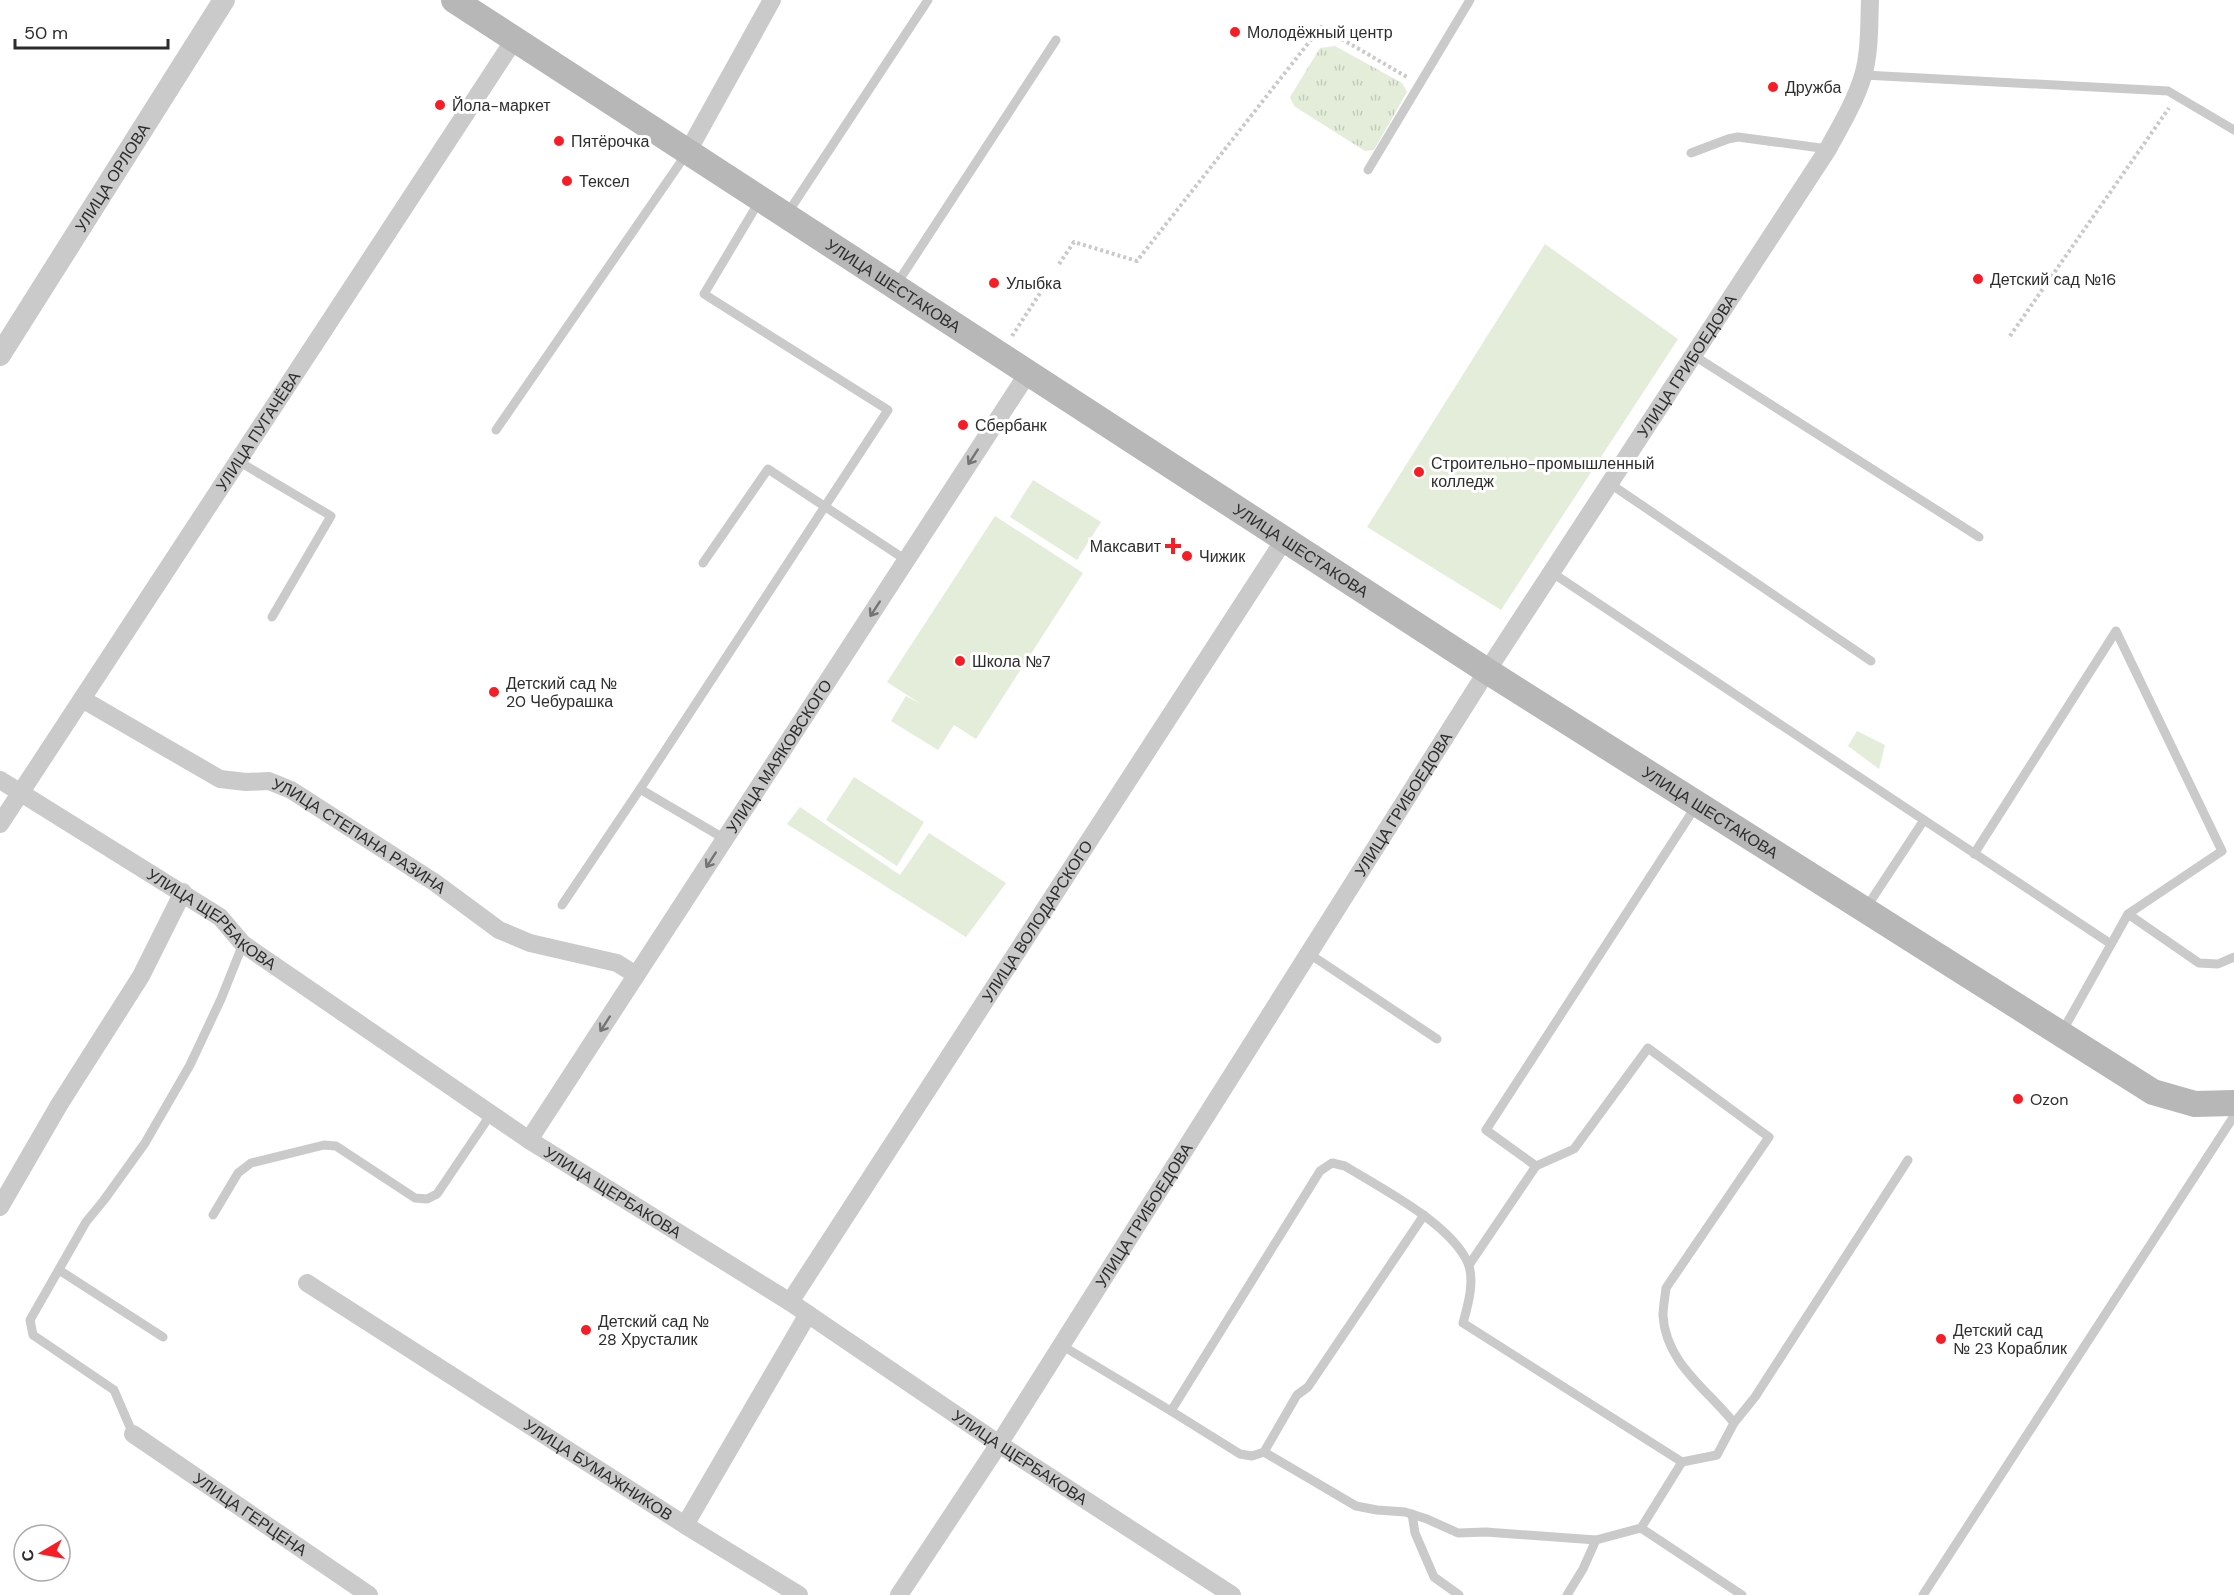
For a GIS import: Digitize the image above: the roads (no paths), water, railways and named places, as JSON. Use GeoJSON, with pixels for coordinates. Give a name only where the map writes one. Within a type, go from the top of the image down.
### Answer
{"type":"FeatureCollection","features":[{"type":"Feature","properties":{"kind":"main road","name":"УЛИЦА ШЕСТАКОВА"},"geometry":{"type":"LineString","coordinates":[[468,6],[514,40],[687,153],[1487,671],[2153,1092],[2195,1104],[2234,1103]]}},
{"type":"Feature","properties":{"kind":"street","name":"УЛИЦА ОРЛОВА"},"geometry":{"type":"LineString","coordinates":[[0,355],[224,0]]}},
{"type":"Feature","properties":{"kind":"street"},"geometry":{"type":"LineString","coordinates":[[687,153],[772,0]]}},
{"type":"Feature","properties":{"kind":"street","name":"УЛИЦА ГРИБОЕДОВА"},"geometry":{"type":"LineString","coordinates":[[898,1595],[999,1444],[1487,671],[1827,148],[1848,112],[1863,75],[1869,36],[1870,0]]}},
{"type":"Feature","properties":{"kind":"street","name":"УЛИЦА ПУГАЧЁВА"},"geometry":{"type":"LineString","coordinates":[[0,824],[514,40]]}},
{"type":"Feature","properties":{"kind":"street","name":"УЛИЦА МАЯКОВСКОГО"},"geometry":{"type":"LineString","coordinates":[[529,1140],[1028,373]]}},
{"type":"Feature","properties":{"kind":"street","name":"УЛИЦА ВОЛОДАРСКОГО"},"geometry":{"type":"LineString","coordinates":[[790,1302],[1284,540]]}},
{"type":"Feature","properties":{"kind":"street","name":"УЛИЦА СТЕПАНА РАЗИНА"},"geometry":{"type":"LineString","coordinates":[[82,699],[220,779],[246,782],[269,781],[291,790],[434,882],[499,930],[530,943],[617,963],[636,975]]}},
{"type":"Feature","properties":{"kind":"street","name":"УЛИЦА ЩЕРБАКОВА"},"geometry":{"type":"LineString","coordinates":[[0,780],[220,917],[243,944],[529,1140],[790,1302],[999,1444],[1232,1595]]}},
{"type":"Feature","properties":{"kind":"street"},"geometry":{"type":"LineString","coordinates":[[0,1207],[59,1105],[141,976],[183,892]]}},
{"type":"Feature","properties":{"kind":"street","name":"УЛИЦА БУМАЖНИКОВ"},"geometry":{"type":"LineString","coordinates":[[307,1283],[685,1525],[808,1314]]}},
{"type":"Feature","properties":{"kind":"street","name":"УЛИЦА ГЕРЦЕНА"},"geometry":{"type":"LineString","coordinates":[[134,1434],[369,1595]]}},
{"type":"Feature","properties":{"kind":"street"},"geometry":{"type":"LineString","coordinates":[[685,1525],[799,1595]]}},
{"type":"Feature","properties":{"kind":"lane"},"geometry":{"type":"LineString","coordinates":[[786,216],[928,0]]}},
{"type":"Feature","properties":{"kind":"lane"},"geometry":{"type":"LineString","coordinates":[[1368,170],[1470,0]]}},
{"type":"Feature","properties":{"kind":"lane"},"geometry":{"type":"LineString","coordinates":[[895,287],[1056,40]]}},
{"type":"Feature","properties":{"kind":"lane"},"geometry":{"type":"LineString","coordinates":[[1863,75],[2169,91],[2234,130]]}},
{"type":"Feature","properties":{"kind":"lane"},"geometry":{"type":"LineString","coordinates":[[1691,153],[1738,137],[1827,148]]}},
{"type":"Feature","properties":{"kind":"lane"},"geometry":{"type":"LineString","coordinates":[[496,430],[687,153]]}},
{"type":"Feature","properties":{"kind":"lane"},"geometry":{"type":"LineString","coordinates":[[562,905],[888,410],[704,294],[760,200]]}},
{"type":"Feature","properties":{"kind":"lane"},"geometry":{"type":"LineString","coordinates":[[1693,355],[1979,537]]}},
{"type":"Feature","properties":{"kind":"lane"},"geometry":{"type":"LineString","coordinates":[[238,461],[331,516],[272,617]]}},
{"type":"Feature","properties":{"kind":"lane"},"geometry":{"type":"LineString","coordinates":[[704,563],[768,469],[906,560]]}},
{"type":"Feature","properties":{"kind":"lane"},"geometry":{"type":"LineString","coordinates":[[1609,483],[1871,662]]}},
{"type":"Feature","properties":{"kind":"lane"},"geometry":{"type":"LineString","coordinates":[[1551,572],[2111,944]]}},
{"type":"Feature","properties":{"kind":"lane"},"geometry":{"type":"LineString","coordinates":[[1974,854],[2116,631],[2222,851],[2128,914],[2061,1034]]}},
{"type":"Feature","properties":{"kind":"lane"},"geometry":{"type":"LineString","coordinates":[[640,789],[725,839]]}},
{"type":"Feature","properties":{"kind":"lane"},"geometry":{"type":"LineString","coordinates":[[1536,1166],[1486,1130],[1698,804]]}},
{"type":"Feature","properties":{"kind":"lane"},"geometry":{"type":"LineString","coordinates":[[1864,909],[1924,820]]}},
{"type":"Feature","properties":{"kind":"lane"},"geometry":{"type":"LineString","coordinates":[[2128,914],[2199,963],[2218,964],[2234,957]]}},
{"type":"Feature","properties":{"kind":"lane"},"geometry":{"type":"LineString","coordinates":[[134,1434],[114,1390],[33,1335],[30,1320],[86,1222],[145,1143],[190,1065],[221,999],[243,944]]}},
{"type":"Feature","properties":{"kind":"lane"},"geometry":{"type":"LineString","coordinates":[[1308,953],[1437,1039]]}},
{"type":"Feature","properties":{"kind":"lane"},"geometry":{"type":"LineString","coordinates":[[1469,1265],[1536,1166],[1574,1149],[1648,1048],[1769,1137],[1666,1288],[1663,1316],[1668,1342],[1679,1362],[1696,1383],[1720,1405],[1734,1423]]}},
{"type":"Feature","properties":{"kind":"lane"},"geometry":{"type":"LineString","coordinates":[[213,1215],[238,1173],[251,1163],[324,1145],[336,1146],[415,1198],[427,1199],[437,1194],[491,1114]]}},
{"type":"Feature","properties":{"kind":"lane"},"geometry":{"type":"LineString","coordinates":[[1923,1595],[2234,1116]]}},
{"type":"Feature","properties":{"kind":"lane"},"geometry":{"type":"LineString","coordinates":[[1171,1411],[1320,1171],[1332,1163],[1345,1166],[1424,1215],[1456,1244],[1469,1265],[1470,1294],[1463,1323],[1682,1462],[1717,1455],[1734,1423],[1755,1397],[1908,1160]]}},
{"type":"Feature","properties":{"kind":"lane"},"geometry":{"type":"LineString","coordinates":[[1061,1345],[1240,1454],[1252,1456],[1264,1452],[1296,1395],[1308,1387],[1424,1215]]}},
{"type":"Feature","properties":{"kind":"lane"},"geometry":{"type":"LineString","coordinates":[[59,1270],[163,1337]]}},
{"type":"Feature","properties":{"kind":"lane"},"geometry":{"type":"LineString","coordinates":[[1264,1452],[1356,1506],[1412,1514],[1458,1533],[1486,1532],[1596,1540],[1641,1528],[1682,1462]]}},
{"type":"Feature","properties":{"kind":"lane"},"geometry":{"type":"LineString","coordinates":[[1412,1514],[1415,1533],[1434,1577],[1459,1595]]}},
{"type":"Feature","properties":{"kind":"lane"},"geometry":{"type":"LineString","coordinates":[[1641,1528],[1742,1595]]}},
{"type":"Feature","properties":{"kind":"lane"},"geometry":{"type":"LineString","coordinates":[[1567,1595],[1583,1569],[1596,1540]]}},
{"type":"Feature","properties":{"kind":"place","name":"Молодёжный центр"},"geometry":{"type":"Point","coordinates":[1235,32]}},
{"type":"Feature","properties":{"kind":"place","name":"Дружба"},"geometry":{"type":"Point","coordinates":[1773,87]}},
{"type":"Feature","properties":{"kind":"place","name":"Йола-маркет"},"geometry":{"type":"Point","coordinates":[440,105]}},
{"type":"Feature","properties":{"kind":"place","name":"Пятёрочка"},"geometry":{"type":"Point","coordinates":[559,141]}},
{"type":"Feature","properties":{"kind":"place","name":"Тексел"},"geometry":{"type":"Point","coordinates":[567,181]}},
{"type":"Feature","properties":{"kind":"place","name":"Детский сад №16"},"geometry":{"type":"Point","coordinates":[1978,279]}},
{"type":"Feature","properties":{"kind":"place","name":"Улыбка"},"geometry":{"type":"Point","coordinates":[994,283]}},
{"type":"Feature","properties":{"kind":"place","name":"Сбербанк"},"geometry":{"type":"Point","coordinates":[963,425]}},
{"type":"Feature","properties":{"kind":"place","name":"Строительно-промышленный колледж"},"geometry":{"type":"Point","coordinates":[1419,472]}},
{"type":"Feature","properties":{"kind":"place","name":"Максавит"},"geometry":{"type":"Point","coordinates":[1173,546]}},
{"type":"Feature","properties":{"kind":"place","name":"Чижик"},"geometry":{"type":"Point","coordinates":[1187,556]}},
{"type":"Feature","properties":{"kind":"place","name":"Школа №7"},"geometry":{"type":"Point","coordinates":[960,661]}},
{"type":"Feature","properties":{"kind":"place","name":"Детский сад № 20 Чебурашка"},"geometry":{"type":"Point","coordinates":[494,692]}},
{"type":"Feature","properties":{"kind":"place","name":"Ozon"},"geometry":{"type":"Point","coordinates":[2018,1099]}},
{"type":"Feature","properties":{"kind":"place","name":"Детский сад № 28 Хрусталик"},"geometry":{"type":"Point","coordinates":[586,1330]}},
{"type":"Feature","properties":{"kind":"place","name":"Детский сад № 23 Кораблик"},"geometry":{"type":"Point","coordinates":[1941,1339]}}]}
